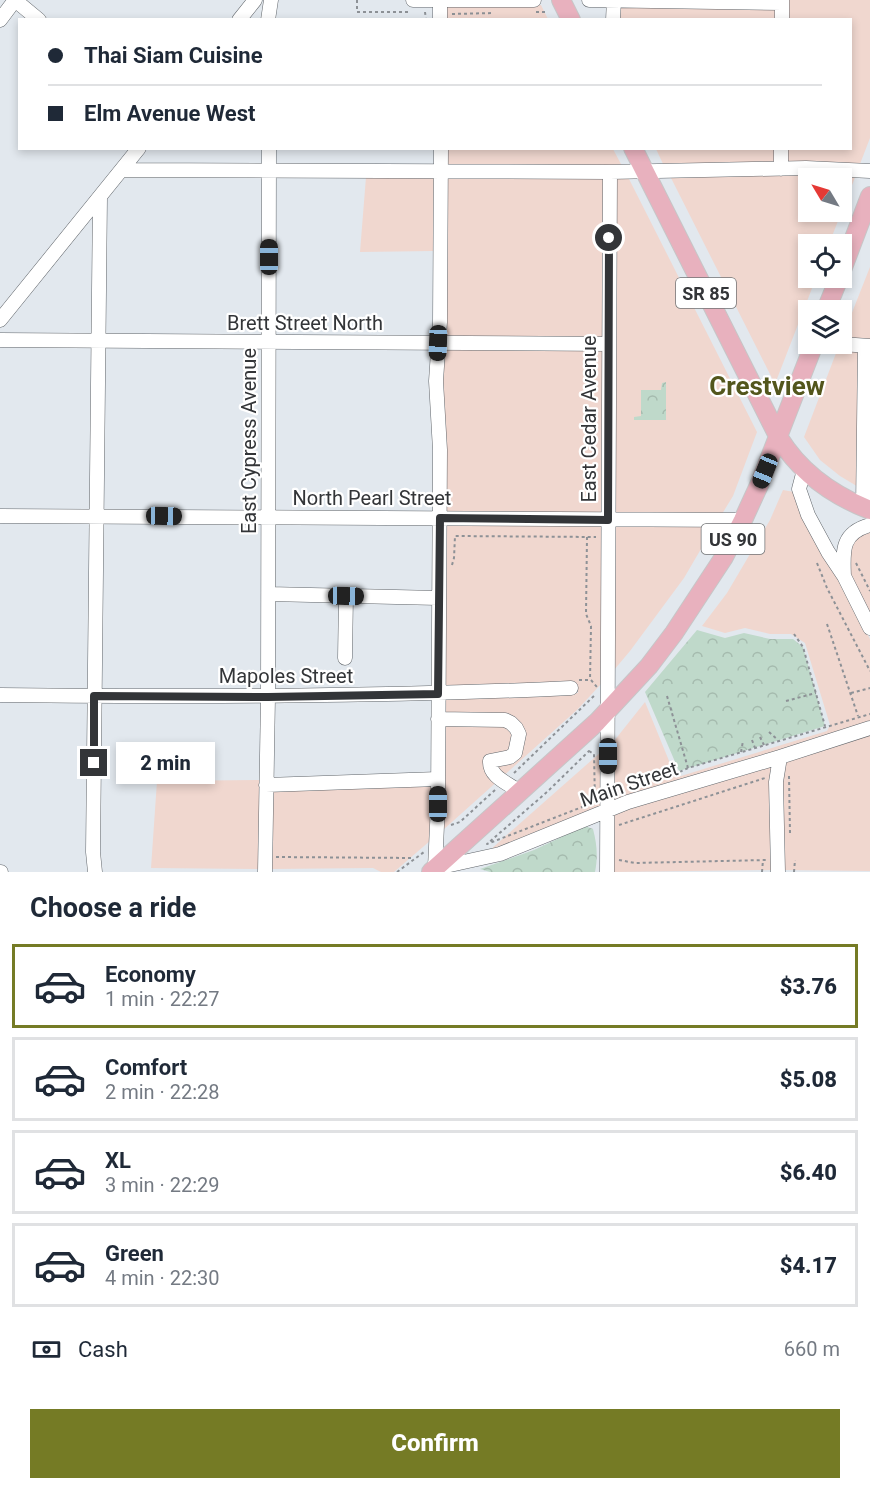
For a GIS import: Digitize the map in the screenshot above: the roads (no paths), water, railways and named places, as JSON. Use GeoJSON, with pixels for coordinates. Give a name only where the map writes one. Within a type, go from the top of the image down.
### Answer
{"type":"FeatureCollection","features":[{"type":"Feature","properties":{"kind":"main road"},"geometry":{"type":"LineString","coordinates":[[561,0],[570,18]]}},
{"type":"Feature","properties":{"kind":"main road","name":"SR 85"},"geometry":{"type":"LineString","coordinates":[[634,150],[789,454],[804,470],[831,491],[867,508]]}},
{"type":"Feature","properties":{"kind":"main road"},"geometry":{"type":"LineString","coordinates":[[852,243],[870,195]]}},
{"type":"Feature","properties":{"kind":"main road","name":"US 90"},"geometry":{"type":"LineString","coordinates":[[433,870],[608,709],[649,666],[674,633],[724,556],[743,520],[779,438],[810,354]]}},
{"type":"Feature","properties":{"kind":"street"},"geometry":{"type":"LineString","coordinates":[[0,20],[15,0],[37,18]]}},
{"type":"Feature","properties":{"kind":"street"},"geometry":{"type":"LineString","coordinates":[[242,18],[255,0]]}},
{"type":"Feature","properties":{"kind":"street"},"geometry":{"type":"LineString","coordinates":[[268,18],[271,0]]}},
{"type":"Feature","properties":{"kind":"street"},"geometry":{"type":"LineString","coordinates":[[413,0],[534,6]]}},
{"type":"Feature","properties":{"kind":"street"},"geometry":{"type":"LineString","coordinates":[[440,0],[440,18]]}},
{"type":"Feature","properties":{"kind":"street"},"geometry":{"type":"LineString","coordinates":[[589,0],[782,2],[782,18]]}},
{"type":"Feature","properties":{"kind":"street"},"geometry":{"type":"LineString","coordinates":[[613,18],[614,0]]}},
{"type":"Feature","properties":{"kind":"street"},"geometry":{"type":"LineString","coordinates":[[0,320],[137,150]]}},
{"type":"Feature","properties":{"kind":"street","name":"East Cypress Avenue"},"geometry":{"type":"LineString","coordinates":[[265,872],[269,594],[269,150]]}},
{"type":"Feature","properties":{"kind":"street"},"geometry":{"type":"LineString","coordinates":[[441,150],[440,322],[436,381],[440,450],[438,778],[433,870],[461,872]]}},
{"type":"Feature","properties":{"kind":"street"},"geometry":{"type":"LineString","coordinates":[[781,150],[781,169]]}},
{"type":"Feature","properties":{"kind":"street"},"geometry":{"type":"LineString","coordinates":[[122,170],[644,172],[806,168],[870,171]]}},
{"type":"Feature","properties":{"kind":"street","name":"East Cedar Avenue"},"geometry":{"type":"LineString","coordinates":[[607,872],[610,172]]}},
{"type":"Feature","properties":{"kind":"street"},"geometry":{"type":"LineString","coordinates":[[95,872],[93,852],[94,696],[100,196]]}},
{"type":"Feature","properties":{"kind":"street","name":"Brett Street North"},"geometry":{"type":"LineString","coordinates":[[0,340],[609,344]]}},
{"type":"Feature","properties":{"kind":"street"},"geometry":{"type":"LineString","coordinates":[[852,345],[868,346],[867,508]]}},
{"type":"Feature","properties":{"kind":"street"},"geometry":{"type":"LineString","coordinates":[[804,470],[799,489],[800,497],[828,552],[865,609],[870,628]]}},
{"type":"Feature","properties":{"kind":"street","name":"North Pearl Street"},"geometry":{"type":"LineString","coordinates":[[0,516],[743,520]]}},
{"type":"Feature","properties":{"kind":"street"},"geometry":{"type":"LineString","coordinates":[[844,576],[846,541],[857,529],[870,525]]}},
{"type":"Feature","properties":{"kind":"street"},"geometry":{"type":"LineString","coordinates":[[269,594],[438,598]]}},
{"type":"Feature","properties":{"kind":"street"},"geometry":{"type":"LineString","coordinates":[[345,658],[346,596]]}},
{"type":"Feature","properties":{"kind":"street","name":"Mapoles Street"},"geometry":{"type":"LineString","coordinates":[[0,695],[268,697],[438,694],[575,684]]}},
{"type":"Feature","properties":{"kind":"street"},"geometry":{"type":"LineString","coordinates":[[438,719],[506,720],[516,728],[519,734],[515,753],[510,757],[490,760],[490,769],[494,775],[520,792]]}},
{"type":"Feature","properties":{"kind":"street","name":"Main Street"},"geometry":{"type":"LineString","coordinates":[[433,870],[500,854],[628,802],[870,728]]}},
{"type":"Feature","properties":{"kind":"street"},"geometry":{"type":"LineString","coordinates":[[777,866],[776,782],[780,757]]}},
{"type":"Feature","properties":{"kind":"street"},"geometry":{"type":"LineString","coordinates":[[266,785],[438,778]]}},
{"type":"Feature","properties":{"kind":"district","name":"Crestview"},"geometry":{"type":"Point","coordinates":[767,386]}}]}
